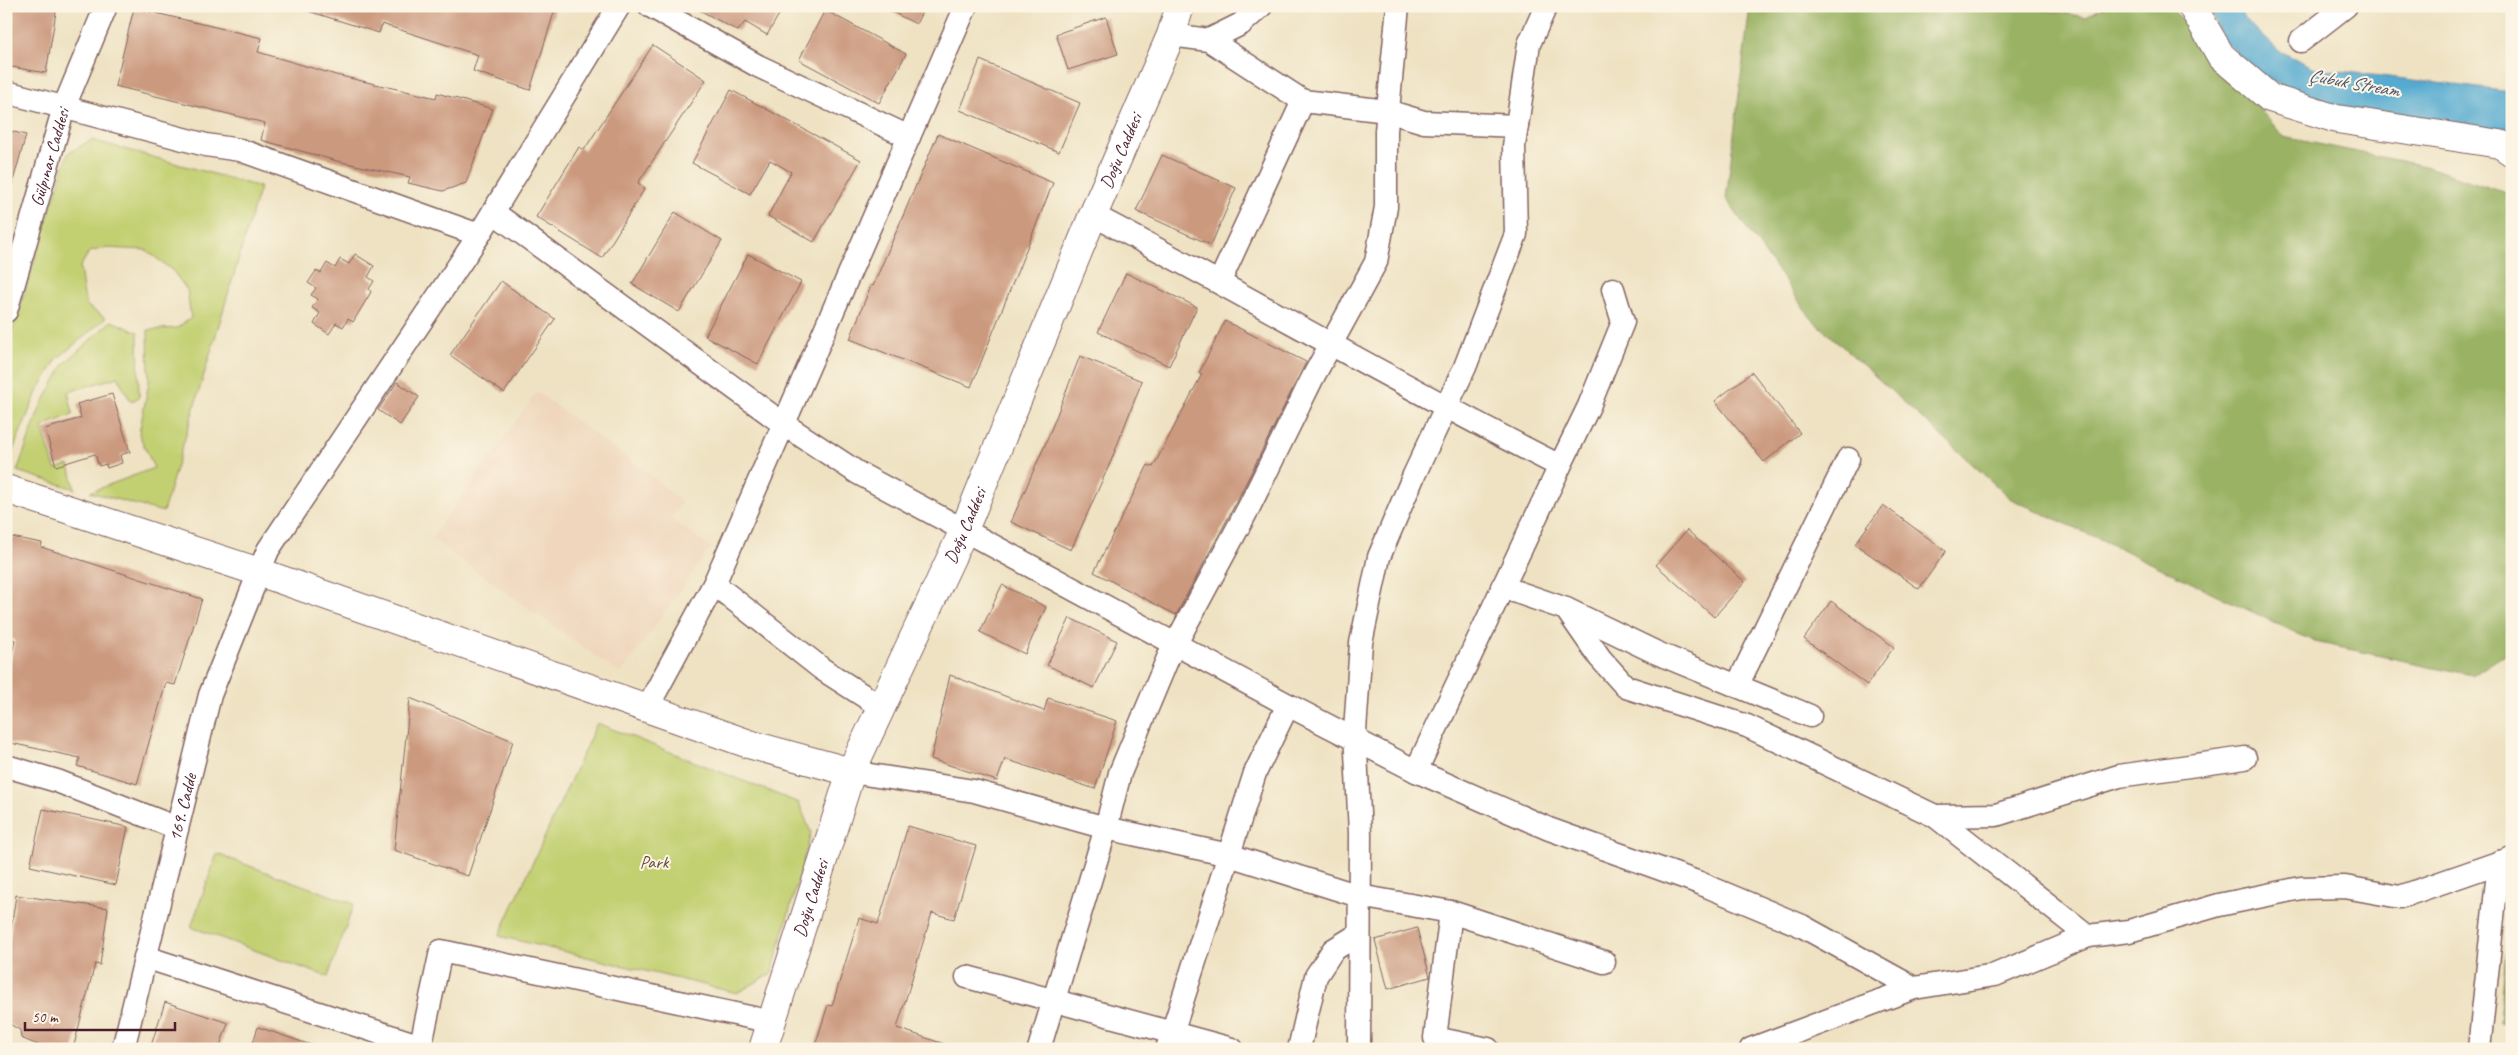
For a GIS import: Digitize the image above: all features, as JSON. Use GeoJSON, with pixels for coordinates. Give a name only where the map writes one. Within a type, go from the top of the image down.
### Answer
{"type":"FeatureCollection","features":[{"type":"Feature","properties":{"kind":"street","name":"Gülpınar Caddesi"},"geometry":{"type":"LineString","coordinates":[[6,311],[64,107],[106,6]]}},
{"type":"Feature","properties":{"kind":"street","name":"169. Cadde"},"geometry":{"type":"LineString","coordinates":[[123,1049],[210,695],[268,550],[479,235],[619,6]]}},
{"type":"Feature","properties":{"kind":"street"},"geometry":{"type":"LineString","coordinates":[[650,6],[758,66],[909,137]]}},
{"type":"Feature","properties":{"kind":"street"},"geometry":{"type":"LineString","coordinates":[[647,708],[714,584],[782,423],[966,6]]}},
{"type":"Feature","properties":{"kind":"street","name":"Doğu Caddesi"},"geometry":{"type":"LineString","coordinates":[[763,1049],[851,772],[964,530],[1093,216],[1172,35],[1180,6]]}},
{"type":"Feature","properties":{"kind":"street"},"geometry":{"type":"LineString","coordinates":[[1209,40],[1241,24],[1261,6]]}},
{"type":"Feature","properties":{"kind":"street"},"geometry":{"type":"LineString","coordinates":[[1039,1049],[1106,828],[1120,773],[1175,644],[1249,507],[1332,343],[1376,262],[1386,207],[1387,111],[1398,6]]}},
{"type":"Feature","properties":{"kind":"street"},"geometry":{"type":"LineString","coordinates":[[1359,1049],[1360,834],[1356,741],[1361,643],[1379,557],[1465,367],[1516,234],[1514,146],[1529,44],[1546,6]]}},
{"type":"Feature","properties":{"kind":"street"},"geometry":{"type":"LineString","coordinates":[[2192,6],[2221,56],[2270,98],[2337,119],[2500,144],[2512,152]]}},
{"type":"Feature","properties":{"kind":"street"},"geometry":{"type":"LineString","coordinates":[[2301,41],[2346,6]]}},
{"type":"Feature","properties":{"kind":"street"},"geometry":{"type":"LineString","coordinates":[[1172,35],[1209,40],[1303,101],[1387,111],[1424,122],[1517,126]]}},
{"type":"Feature","properties":{"kind":"street"},"geometry":{"type":"LineString","coordinates":[[6,92],[206,145],[240,150],[479,235]]}},
{"type":"Feature","properties":{"kind":"street"},"geometry":{"type":"LineString","coordinates":[[1220,281],[1303,101]]}},
{"type":"Feature","properties":{"kind":"street"},"geometry":{"type":"LineString","coordinates":[[493,212],[782,423],[858,473],[1416,772],[1549,829],[1697,882],[1802,926],[1914,988]]}},
{"type":"Feature","properties":{"kind":"street"},"geometry":{"type":"LineString","coordinates":[[1093,216],[1220,281],[1446,408],[1560,466]]}},
{"type":"Feature","properties":{"kind":"street"},"geometry":{"type":"LineString","coordinates":[[1416,772],[1589,406],[1623,322],[1613,289]]}},
{"type":"Feature","properties":{"kind":"street"},"geometry":{"type":"LineString","coordinates":[[1737,686],[1848,459]]}},
{"type":"Feature","properties":{"kind":"street"},"geometry":{"type":"LineString","coordinates":[[6,489],[259,572],[752,746],[851,772],[974,791],[1106,828],[1229,856],[1359,896],[1451,912],[1604,962]]}},
{"type":"Feature","properties":{"kind":"street"},"geometry":{"type":"LineString","coordinates":[[714,584],[822,669],[881,707]]}},
{"type":"Feature","properties":{"kind":"street"},"geometry":{"type":"LineString","coordinates":[[1502,587],[1566,609],[1657,653],[1810,716]]}},
{"type":"Feature","properties":{"kind":"street"},"geometry":{"type":"LineString","coordinates":[[1566,609],[1600,658],[1626,687],[1747,726],[1935,816],[2088,936]]}},
{"type":"Feature","properties":{"kind":"street"},"geometry":{"type":"LineString","coordinates":[[1169,1040],[1255,773],[1288,705]]}},
{"type":"Feature","properties":{"kind":"street"},"geometry":{"type":"LineString","coordinates":[[1935,816],[1996,816],[2119,776],[2245,758]]}},
{"type":"Feature","properties":{"kind":"street"},"geometry":{"type":"LineString","coordinates":[[6,766],[57,781],[177,828]]}},
{"type":"Feature","properties":{"kind":"street"},"geometry":{"type":"LineString","coordinates":[[1751,1049],[1914,988],[1995,975],[2088,936],[2128,931],[2219,905],[2301,888],[2345,887],[2400,897],[2505,860],[2479,1049]]}},
{"type":"Feature","properties":{"kind":"street"},"geometry":{"type":"LineString","coordinates":[[1451,912],[1435,1038],[1488,1049]]}},
{"type":"Feature","properties":{"kind":"street"},"geometry":{"type":"LineString","coordinates":[[1299,1049],[1306,1008],[1316,976],[1333,950],[1359,934]]}},
{"type":"Feature","properties":{"kind":"street"},"geometry":{"type":"LineString","coordinates":[[145,957],[421,1048],[441,951],[772,1022]]}},
{"type":"Feature","properties":{"kind":"street"},"geometry":{"type":"LineString","coordinates":[[968,977],[1054,1000],[1169,1040],[1232,1049]]}},
{"type":"Feature","properties":{"kind":"shaded area"},"geometry":{"type":"Polygon","coordinates":[[[537,392],[654,478],[682,502],[671,519],[711,547],[621,674],[431,539],[537,392]]]}},
{"type":"Feature","properties":{"kind":"green space"},"geometry":{"type":"Polygon","coordinates":[[[1750,6],[2022,6],[2085,17],[2106,6],[2169,6],[2284,137],[2425,166],[2512,195],[2512,649],[2472,675],[2315,642],[2113,545],[2011,499],[1811,318],[1726,199],[1750,6]]]}},
{"type":"Feature","properties":{"kind":"green space"},"geometry":{"type":"Polygon","coordinates":[[[92,140],[260,187],[163,512],[90,492],[154,468],[139,434],[149,382],[148,330],[177,328],[191,318],[187,290],[173,271],[146,250],[105,248],[89,252],[80,267],[83,291],[87,306],[106,318],[57,359],[37,392],[6,467],[6,351],[68,153],[92,140]]]}},
{"type":"Feature","properties":{"kind":"green space"},"geometry":{"type":"Polygon","coordinates":[[[111,321],[138,332],[139,397],[131,402],[118,377],[68,392],[73,414],[42,427],[55,469],[69,465],[75,489],[17,471],[40,408],[64,364],[111,321]]]}},
{"type":"Feature","properties":{"kind":"green space","name":"Park"},"geometry":{"type":"Polygon","coordinates":[[[597,723],[799,803],[811,833],[772,973],[737,993],[499,936],[597,723]]]}},
{"type":"Feature","properties":{"kind":"green space"},"geometry":{"type":"Polygon","coordinates":[[[217,854],[354,904],[328,977],[191,927],[217,854]]]}},
{"type":"Feature","properties":{"kind":"green space"},"geometry":{"type":"Polygon","coordinates":[[[2512,878],[2512,1025],[2500,1022],[2512,878]]]}},
{"type":"Feature","properties":{"kind":"water","name":"Çubuk Stream"},"geometry":{"type":"Polygon","coordinates":[[[2208,6],[2239,6],[2243,17],[2279,51],[2315,68],[2512,92],[2512,132],[2337,107],[2288,89],[2253,69],[2222,39],[2208,6]]]}},
{"type":"Feature","properties":{"kind":"building"},"geometry":{"type":"Polygon","coordinates":[[[6,6],[57,6],[46,73],[6,66],[6,6]]]}},
{"type":"Feature","properties":{"kind":"building"},"geometry":{"type":"Polygon","coordinates":[[[306,6],[556,6],[530,90],[473,71],[478,55],[382,24],[379,33],[305,10],[306,6]]]}},
{"type":"Feature","properties":{"kind":"building"},"geometry":{"type":"Polygon","coordinates":[[[692,6],[784,6],[767,35],[745,22],[738,31],[692,6]]]}},
{"type":"Feature","properties":{"kind":"building"},"geometry":{"type":"Polygon","coordinates":[[[881,6],[925,6],[916,24],[881,6]]]}},
{"type":"Feature","properties":{"kind":"building"},"geometry":{"type":"Polygon","coordinates":[[[134,8],[262,38],[258,52],[336,75],[436,98],[437,93],[493,109],[466,183],[443,191],[408,183],[410,177],[337,161],[261,140],[265,123],[115,86],[134,8]]]}},
{"type":"Feature","properties":{"kind":"building"},"geometry":{"type":"Polygon","coordinates":[[[825,10],[906,54],[879,103],[799,60],[825,10]]]}},
{"type":"Feature","properties":{"kind":"building"},"geometry":{"type":"Polygon","coordinates":[[[1106,17],[1118,54],[1068,70],[1056,34],[1106,17]]]}},
{"type":"Feature","properties":{"kind":"building"},"geometry":{"type":"Polygon","coordinates":[[[653,45],[706,80],[638,183],[645,188],[602,258],[536,217],[579,147],[584,150],[653,45]]]}},
{"type":"Feature","properties":{"kind":"building"},"geometry":{"type":"Polygon","coordinates":[[[980,60],[1080,103],[1059,152],[960,110],[980,60]]]}},
{"type":"Feature","properties":{"kind":"building"},"geometry":{"type":"Polygon","coordinates":[[[731,90],[861,160],[814,242],[768,216],[791,172],[770,160],[750,194],[692,163],[731,90]]]}},
{"type":"Feature","properties":{"kind":"building"},"geometry":{"type":"Polygon","coordinates":[[[6,130],[26,135],[11,188],[6,187],[6,130]]]}},
{"type":"Feature","properties":{"kind":"building"},"geometry":{"type":"Polygon","coordinates":[[[938,134],[1053,183],[971,387],[850,339],[871,285],[873,286],[938,134]]]}},
{"type":"Feature","properties":{"kind":"building"},"geometry":{"type":"Polygon","coordinates":[[[1162,155],[1236,188],[1211,245],[1136,211],[1162,155]]]}},
{"type":"Feature","properties":{"kind":"building"},"geometry":{"type":"Polygon","coordinates":[[[675,212],[722,241],[679,312],[632,284],[675,212]]]}},
{"type":"Feature","properties":{"kind":"building"},"geometry":{"type":"Polygon","coordinates":[[[355,254],[374,266],[368,277],[374,281],[369,289],[371,292],[353,322],[348,319],[343,327],[336,323],[329,334],[314,324],[320,313],[312,308],[318,299],[311,295],[316,288],[308,283],[316,271],[321,273],[327,263],[335,268],[340,259],[349,264],[355,254]]]}},
{"type":"Feature","properties":{"kind":"building"},"geometry":{"type":"Polygon","coordinates":[[[748,254],[801,282],[758,364],[705,336],[748,254]]]}},
{"type":"Feature","properties":{"kind":"building"},"geometry":{"type":"Polygon","coordinates":[[[1126,273],[1197,307],[1169,366],[1098,332],[1126,273]]]}},
{"type":"Feature","properties":{"kind":"building"},"geometry":{"type":"Polygon","coordinates":[[[501,281],[555,319],[504,393],[450,355],[501,281]]]}},
{"type":"Feature","properties":{"kind":"building"},"geometry":{"type":"Polygon","coordinates":[[[1225,321],[1306,362],[1237,501],[1176,615],[1094,572],[1148,465],[1153,467],[1202,374],[1199,373],[1225,321]]]}},
{"type":"Feature","properties":{"kind":"building"},"geometry":{"type":"Polygon","coordinates":[[[1080,356],[1142,381],[1111,461],[1071,550],[1011,522],[1047,440],[1080,356]]]}},
{"type":"Feature","properties":{"kind":"building"},"geometry":{"type":"Polygon","coordinates":[[[1752,372],[1800,433],[1764,462],[1715,401],[1752,372]]]}},
{"type":"Feature","properties":{"kind":"building"},"geometry":{"type":"Polygon","coordinates":[[[397,382],[419,397],[400,425],[378,410],[397,382]]]}},
{"type":"Feature","properties":{"kind":"building"},"geometry":{"type":"Polygon","coordinates":[[[112,394],[130,452],[120,455],[122,463],[107,468],[106,464],[99,466],[95,454],[56,466],[45,429],[81,418],[77,404],[112,394]]]}},
{"type":"Feature","properties":{"kind":"building"},"geometry":{"type":"Polygon","coordinates":[[[1883,505],[1946,551],[1919,589],[1855,544],[1883,505]]]}},
{"type":"Feature","properties":{"kind":"building"},"geometry":{"type":"Polygon","coordinates":[[[1687,530],[1745,582],[1714,617],[1656,565],[1687,530]]]}},
{"type":"Feature","properties":{"kind":"building"},"geometry":{"type":"Polygon","coordinates":[[[6,536],[42,543],[41,547],[202,599],[175,685],[166,683],[137,784],[77,766],[80,758],[6,742],[6,682],[15,640],[6,638],[6,536]]]}},
{"type":"Feature","properties":{"kind":"building"},"geometry":{"type":"Polygon","coordinates":[[[1002,585],[1046,607],[1025,654],[980,632],[1002,585]]]}},
{"type":"Feature","properties":{"kind":"building"},"geometry":{"type":"Polygon","coordinates":[[[1831,601],[1894,647],[1867,685],[1804,639],[1831,601]]]}},
{"type":"Feature","properties":{"kind":"building"},"geometry":{"type":"Polygon","coordinates":[[[1070,618],[1117,641],[1094,688],[1047,665],[1070,618]]]}},
{"type":"Feature","properties":{"kind":"building"},"geometry":{"type":"Polygon","coordinates":[[[950,675],[1044,711],[1048,698],[1117,721],[1095,789],[1005,759],[997,781],[931,759],[950,675]]]}},
{"type":"Feature","properties":{"kind":"building"},"geometry":{"type":"Polygon","coordinates":[[[410,698],[513,741],[468,876],[394,850],[410,698]]]}},
{"type":"Feature","properties":{"kind":"building"},"geometry":{"type":"Polygon","coordinates":[[[43,809],[128,827],[116,885],[30,866],[43,809]]]}},
{"type":"Feature","properties":{"kind":"building"},"geometry":{"type":"Polygon","coordinates":[[[908,826],[976,846],[954,919],[932,913],[897,1028],[950,1046],[950,1049],[814,1049],[828,1005],[832,1006],[859,918],[878,924],[908,826]]]}},
{"type":"Feature","properties":{"kind":"building"},"geometry":{"type":"Polygon","coordinates":[[[16,895],[108,908],[100,965],[95,964],[73,1049],[39,1049],[38,1045],[21,1038],[20,1030],[6,1022],[6,963],[16,895]]]}},
{"type":"Feature","properties":{"kind":"building"},"geometry":{"type":"Polygon","coordinates":[[[1417,928],[1430,977],[1388,989],[1375,940],[1417,928]]]}},
{"type":"Feature","properties":{"kind":"building"},"geometry":{"type":"Polygon","coordinates":[[[165,1002],[228,1023],[219,1049],[150,1049],[165,1002]]]}},
{"type":"Feature","properties":{"kind":"building"},"geometry":{"type":"Polygon","coordinates":[[[258,1027],[314,1046],[314,1049],[251,1049],[258,1027]]]}}]}
